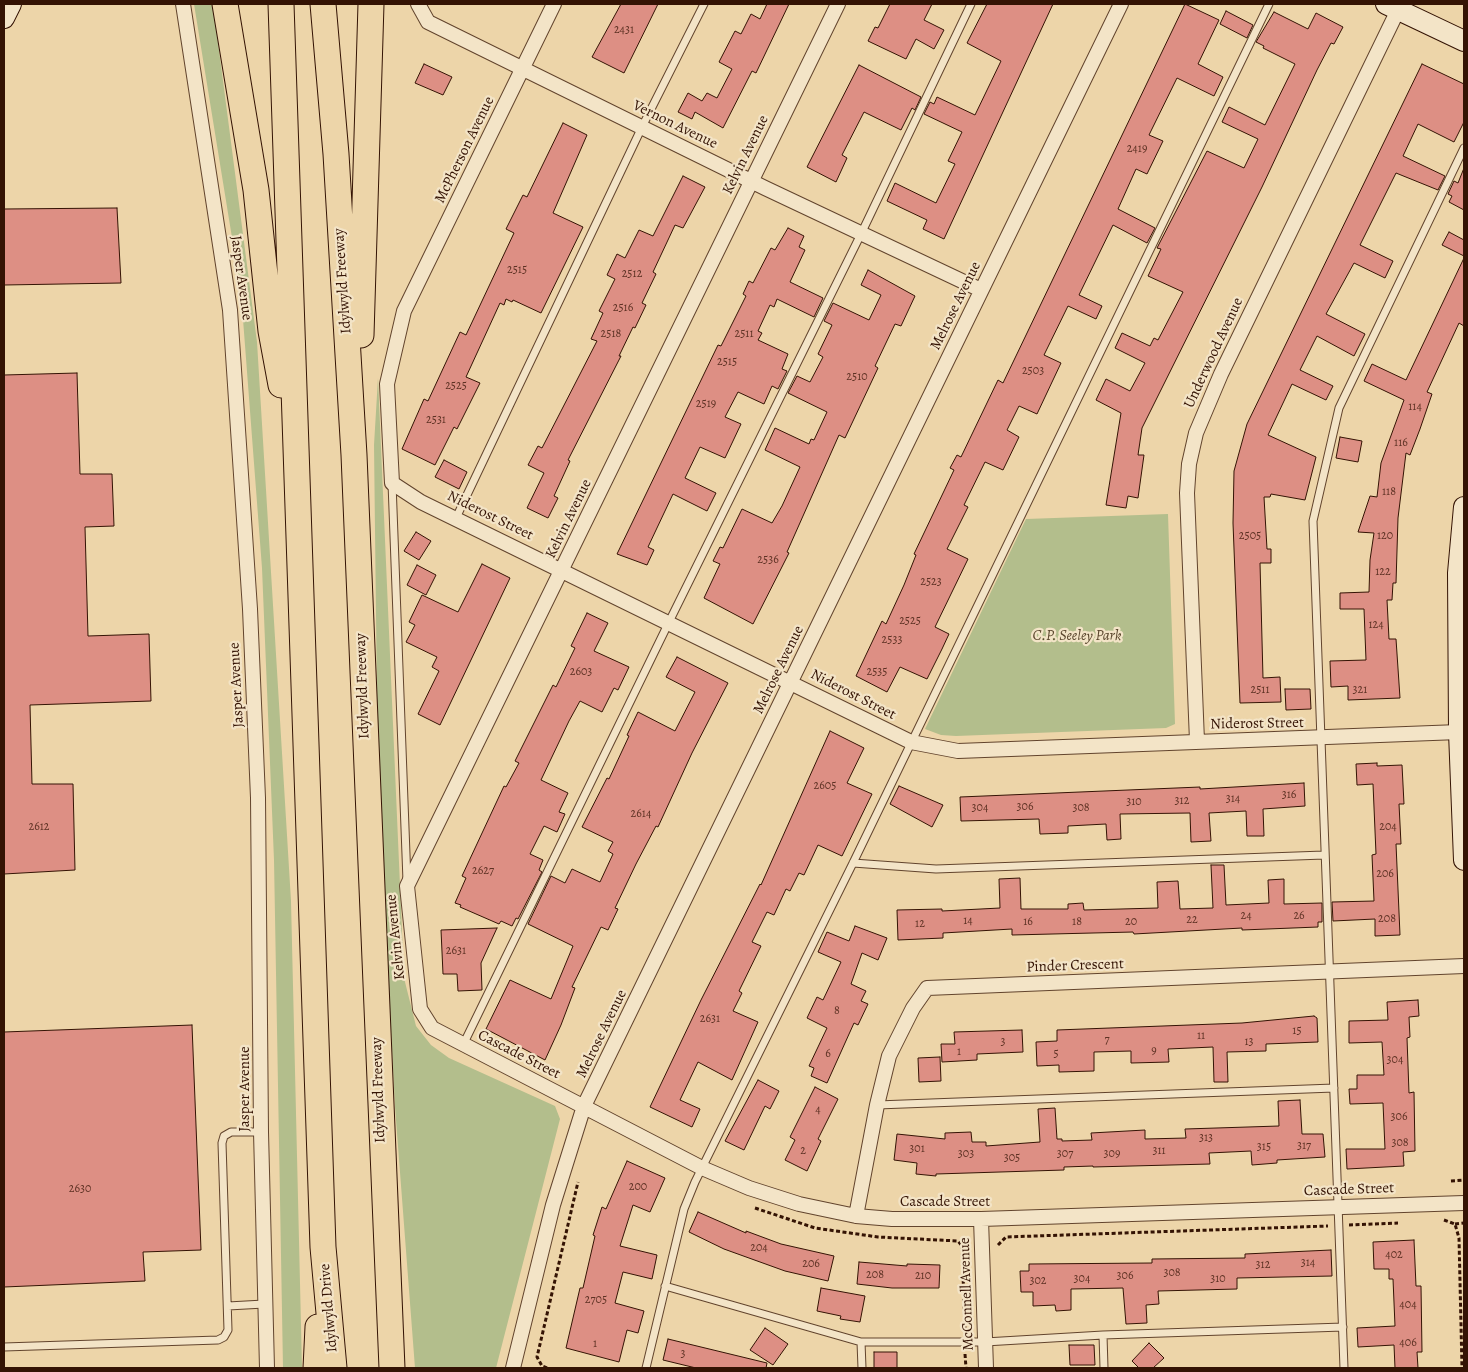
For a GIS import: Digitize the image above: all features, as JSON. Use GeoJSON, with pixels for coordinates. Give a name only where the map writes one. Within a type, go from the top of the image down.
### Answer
{"type":"FeatureCollection","features":[{"type":"Feature","properties":{"kind":"highway"},"geometry":{"type":"LineString","coordinates":[[225,4],[256,190],[271,331],[296,464]]}},
{"type":"Feature","properties":{"kind":"highway"},"geometry":{"type":"LineString","coordinates":[[280,4],[323,1247],[316,1368]]}},
{"type":"Feature","properties":{"kind":"highway","name":"Idylwyld Freeway"},"geometry":{"type":"LineString","coordinates":[[323,4],[336,154],[354,455],[392,1368]]}},
{"type":"Feature","properties":{"kind":"highway"},"geometry":{"type":"LineString","coordinates":[[354,455],[361,358],[371,4]]}},
{"type":"Feature","properties":{"kind":"highway","name":"Idylwyld Drive"},"geometry":{"type":"LineString","coordinates":[[323,1247],[334,1368]]}},
{"type":"Feature","properties":{"kind":"street"},"geometry":{"type":"LineString","coordinates":[[4,18],[11,4]]}},
{"type":"Feature","properties":{"kind":"street","name":"Jasper Avenue"},"geometry":{"type":"LineString","coordinates":[[183,4],[230,310],[250,609],[258,798],[261,1132],[267,1368]]}},
{"type":"Feature","properties":{"kind":"street","name":"Vernon Avenue"},"geometry":{"type":"LineString","coordinates":[[418,4],[428,22],[861,234],[981,290]]}},
{"type":"Feature","properties":{"kind":"street","name":"McPherson Avenue"},"geometry":{"type":"LineString","coordinates":[[392,483],[387,384],[404,311],[554,4]]}},
{"type":"Feature","properties":{"kind":"street","name":"Kelvin Avenue"},"geometry":{"type":"LineString","coordinates":[[463,1044],[432,1028],[420,1009],[407,886],[838,4]]}},
{"type":"Feature","properties":{"kind":"street","name":"Melrose Avenue"},"geometry":{"type":"LineString","coordinates":[[513,1368],[553,1205],[584,1106],[1121,4]]}},
{"type":"Feature","properties":{"kind":"street"},"geometry":{"type":"LineString","coordinates":[[1392,7],[1464,41]]}},
{"type":"Feature","properties":{"kind":"street","name":"Underwood Avenue"},"geometry":{"type":"LineString","coordinates":[[1197,741],[1188,493],[1188,464],[1196,433],[1221,374],[1392,7]]}},
{"type":"Feature","properties":{"kind":"street","name":"Niderost Street"},"geometry":{"type":"LineString","coordinates":[[392,483],[421,502],[911,742],[958,751],[1197,741],[1322,739],[1459,732]]}},
{"type":"Feature","properties":{"kind":"street"},"geometry":{"type":"LineString","coordinates":[[1464,507],[1458,573],[1459,732],[1464,860]]}},
{"type":"Feature","properties":{"kind":"street","name":"Pinder Crescent"},"geometry":{"type":"LineString","coordinates":[[856,1216],[877,1105],[889,1056],[913,1008],[927,988],[1464,966]]}},
{"type":"Feature","properties":{"kind":"street","name":"Cascade Street"},"geometry":{"type":"LineString","coordinates":[[463,1044],[702,1168],[749,1188],[799,1204],[856,1216],[892,1219],[981,1219],[1464,1203]]}},
{"type":"Feature","properties":{"kind":"street","name":"McConnell Avenue"},"geometry":{"type":"LineString","coordinates":[[981,1219],[986,1368]]}},
{"type":"Feature","properties":{"kind":"lane"},"geometry":{"type":"LineString","coordinates":[[456,518],[642,127],[704,4]]}},
{"type":"Feature","properties":{"kind":"lane"},"geometry":{"type":"LineString","coordinates":[[463,1044],[668,622],[861,234],[971,4]]}},
{"type":"Feature","properties":{"kind":"lane"},"geometry":{"type":"LineString","coordinates":[[646,1368],[684,1208],[702,1168],[853,863],[1269,4]]}},
{"type":"Feature","properties":{"kind":"lane"},"geometry":{"type":"LineString","coordinates":[[1344,1368],[1324,855],[1322,739],[1312,521],[1339,408],[1464,148]]}},
{"type":"Feature","properties":{"kind":"lane"},"geometry":{"type":"LineString","coordinates":[[392,483],[407,886]]}},
{"type":"Feature","properties":{"kind":"lane"},"geometry":{"type":"LineString","coordinates":[[853,863],[936,869],[1324,855]]}},
{"type":"Feature","properties":{"kind":"lane"},"geometry":{"type":"LineString","coordinates":[[877,1105],[1334,1088]]}},
{"type":"Feature","properties":{"kind":"lane"},"geometry":{"type":"LineString","coordinates":[[4,1347],[218,1340],[224,1338],[228,1330],[228,1306],[222,1143],[224,1136],[231,1132],[261,1132]]}},
{"type":"Feature","properties":{"kind":"lane"},"geometry":{"type":"LineString","coordinates":[[664,1286],[861,1342],[985,1342],[1102,1335],[1343,1327]]}},
{"type":"Feature","properties":{"kind":"lane"},"geometry":{"type":"LineString","coordinates":[[228,1306],[264,1304]]}},
{"type":"Feature","properties":{"kind":"lane"},"geometry":{"type":"LineString","coordinates":[[1102,1335],[1104,1368]]}},
{"type":"Feature","properties":{"kind":"lane"},"geometry":{"type":"LineString","coordinates":[[861,1342],[862,1368]]}},
{"type":"Feature","properties":{"kind":"path"},"geometry":{"type":"LineString","coordinates":[[547,1368],[542,1366],[537,1357],[580,1174]]}},
{"type":"Feature","properties":{"kind":"path"},"geometry":{"type":"LineString","coordinates":[[1451,1181],[1464,1180]]}},
{"type":"Feature","properties":{"kind":"path"},"geometry":{"type":"LineString","coordinates":[[751,1207],[815,1228],[878,1237],[958,1241],[962,1246],[966,1368]]}},
{"type":"Feature","properties":{"kind":"path"},"geometry":{"type":"LineString","coordinates":[[1434,1221],[1444,1220],[1455,1224],[1464,1223]]}},
{"type":"Feature","properties":{"kind":"path"},"geometry":{"type":"LineString","coordinates":[[997,1250],[999,1244],[1006,1237],[1406,1222]]}},
{"type":"Feature","properties":{"kind":"path"},"geometry":{"type":"LineString","coordinates":[[1455,1224],[1459,1238],[1462,1368]]}},
{"type":"Feature","properties":{"kind":"green space"},"geometry":{"type":"Polygon","coordinates":[[[194,4],[213,4],[257,342],[291,901],[302,1368],[283,1368],[274,860],[262,568],[241,293],[194,4]]]}},
{"type":"Feature","properties":{"kind":"green space"},"geometry":{"type":"Polygon","coordinates":[[[378,378],[404,978],[416,1026],[431,1045],[449,1058],[555,1106],[560,1119],[496,1368],[415,1368],[395,1107],[378,784],[374,445],[378,378]]]}},
{"type":"Feature","properties":{"kind":"green space","name":"C.P. Seeley Park"},"geometry":{"type":"Polygon","coordinates":[[[1168,514],[1175,724],[1166,728],[956,736],[941,735],[925,729],[1026,519],[1168,514]]]}},
{"type":"Feature","properties":{"kind":"building"},"geometry":{"type":"Polygon","coordinates":[[[621,4],[658,4],[624,73],[592,57],[621,4]]]}},
{"type":"Feature","properties":{"kind":"building"},"geometry":{"type":"Polygon","coordinates":[[[767,4],[789,4],[756,73],[752,71],[723,128],[695,112],[692,119],[678,112],[688,93],[702,101],[707,93],[717,98],[732,69],[719,62],[735,31],[741,34],[751,14],[760,19],[767,4]]]}},
{"type":"Feature","properties":{"kind":"building"},"geometry":{"type":"Polygon","coordinates":[[[890,4],[932,4],[924,20],[944,30],[934,49],[916,39],[906,59],[868,41],[875,27],[878,28],[890,4]]]}},
{"type":"Feature","properties":{"kind":"building"},"geometry":{"type":"Polygon","coordinates":[[[987,4],[1053,4],[944,239],[923,229],[927,220],[887,201],[895,183],[936,203],[955,164],[948,161],[962,132],[924,114],[930,102],[934,104],[937,97],[975,115],[1001,61],[967,43],[987,4]]]}},
{"type":"Feature","properties":{"kind":"building"},"geometry":{"type":"Polygon","coordinates":[[[1185,4],[1219,20],[1198,64],[1223,77],[1214,96],[1177,78],[1149,135],[1163,141],[1147,174],[1136,169],[1118,209],[1155,228],[1147,243],[1113,225],[1079,295],[1102,306],[1096,319],[1068,306],[1044,355],[1061,363],[1037,414],[1019,406],[1007,430],[1019,437],[1003,470],[985,462],[964,505],[968,507],[947,549],[968,559],[935,627],[949,634],[942,649],[927,679],[900,667],[887,692],[856,676],[882,621],[886,624],[904,585],[916,555],[914,554],[954,470],[950,468],[957,455],[961,457],[998,380],[1003,383],[1185,4]]]}},
{"type":"Feature","properties":{"kind":"building"},"geometry":{"type":"Polygon","coordinates":[[[1226,11],[1253,25],[1247,38],[1220,24],[1226,11]]]}},
{"type":"Feature","properties":{"kind":"building"},"geometry":{"type":"Polygon","coordinates":[[[1274,12],[1308,29],[1316,13],[1343,27],[1334,44],[1331,43],[1317,70],[1262,187],[1142,428],[1138,455],[1144,455],[1138,498],[1128,496],[1126,508],[1106,505],[1121,413],[1096,400],[1106,379],[1130,391],[1145,363],[1115,348],[1122,333],[1150,346],[1154,338],[1158,340],[1183,292],[1148,276],[1161,249],[1157,248],[1207,151],[1244,168],[1258,139],[1222,122],[1229,107],[1265,125],[1295,64],[1263,48],[1264,46],[1256,42],[1274,12]]]}},
{"type":"Feature","properties":{"kind":"building"},"geometry":{"type":"Polygon","coordinates":[[[424,64],[452,77],[443,95],[415,83],[424,64]]]}},
{"type":"Feature","properties":{"kind":"building"},"geometry":{"type":"Polygon","coordinates":[[[1422,64],[1464,84],[1464,122],[1454,142],[1418,124],[1403,156],[1445,176],[1438,190],[1396,173],[1360,245],[1393,261],[1385,278],[1354,263],[1326,314],[1365,334],[1354,356],[1317,336],[1300,370],[1333,386],[1326,400],[1292,384],[1268,435],[1316,457],[1305,500],[1271,494],[1270,497],[1264,497],[1267,549],[1271,549],[1271,563],[1260,563],[1263,678],[1280,677],[1281,702],[1240,703],[1233,523],[1234,471],[1247,424],[1422,64]]]}},
{"type":"Feature","properties":{"kind":"building"},"geometry":{"type":"Polygon","coordinates":[[[859,65],[921,97],[915,110],[912,108],[901,130],[864,112],[842,155],[847,158],[836,182],[807,167],[859,65]]]}},
{"type":"Feature","properties":{"kind":"building"},"geometry":{"type":"Polygon","coordinates":[[[563,123],[587,135],[553,213],[583,227],[541,313],[513,300],[512,302],[506,299],[504,305],[500,303],[466,377],[480,383],[457,429],[454,427],[435,465],[402,449],[424,399],[428,401],[460,332],[466,335],[514,233],[506,229],[523,195],[527,197],[563,123]]]}},
{"type":"Feature","properties":{"kind":"building"},"geometry":{"type":"Polygon","coordinates":[[[1464,168],[1464,210],[1449,202],[1452,196],[1448,194],[1454,181],[1458,183],[1464,168]]]}},
{"type":"Feature","properties":{"kind":"building"},"geometry":{"type":"Polygon","coordinates":[[[683,176],[705,187],[683,228],[675,225],[653,272],[656,274],[642,303],[646,305],[635,328],[633,327],[619,356],[621,356],[568,460],[570,461],[554,496],[558,498],[548,518],[527,508],[544,473],[528,465],[538,446],[542,448],[597,341],[591,339],[603,313],[599,311],[615,279],[607,275],[617,254],[625,258],[639,230],[653,236],[683,176]]]}},
{"type":"Feature","properties":{"kind":"building"},"geometry":{"type":"Polygon","coordinates":[[[117,208],[121,283],[4,285],[4,209],[117,208]]]}},
{"type":"Feature","properties":{"kind":"building"},"geometry":{"type":"Polygon","coordinates":[[[788,228],[804,236],[799,247],[805,250],[790,282],[823,298],[814,317],[777,299],[774,307],[770,305],[758,331],[762,333],[758,340],[788,354],[782,369],[787,371],[778,389],[772,386],[764,404],[738,392],[725,417],[741,424],[725,458],[700,447],[685,478],[716,493],[707,511],[673,494],[648,547],[654,550],[647,565],[617,554],[718,345],[721,346],[746,296],[743,294],[749,281],[753,283],[771,248],[775,250],[788,228]]]}},
{"type":"Feature","properties":{"kind":"building"},"geometry":{"type":"Polygon","coordinates":[[[1449,232],[1464,240],[1464,256],[1442,245],[1449,232]]]}},
{"type":"Feature","properties":{"kind":"building"},"geometry":{"type":"Polygon","coordinates":[[[1464,258],[1464,326],[1459,323],[1427,392],[1432,394],[1420,429],[1410,455],[1406,453],[1398,518],[1396,583],[1393,583],[1392,600],[1387,600],[1389,639],[1396,639],[1400,698],[1348,700],[1348,686],[1331,687],[1330,661],[1366,660],[1364,609],[1340,609],[1340,593],[1369,592],[1370,560],[1374,533],[1358,532],[1370,496],[1377,497],[1381,463],[1404,400],[1364,381],[1372,364],[1406,380],[1464,258]]]}},
{"type":"Feature","properties":{"kind":"building"},"geometry":{"type":"Polygon","coordinates":[[[868,270],[915,296],[901,326],[895,324],[875,366],[878,368],[845,438],[839,435],[787,552],[789,553],[753,624],[704,598],[720,564],[713,561],[720,547],[723,548],[742,509],[772,523],[782,506],[800,467],[765,450],[775,428],[809,444],[811,439],[814,440],[827,412],[788,393],[797,376],[810,382],[823,357],[818,354],[832,325],[824,321],[833,303],[869,320],[881,295],[861,285],[868,270]]]}},
{"type":"Feature","properties":{"kind":"building"},"geometry":{"type":"Polygon","coordinates":[[[77,373],[80,474],[112,474],[114,526],[85,527],[88,636],[149,634],[151,701],[30,705],[32,784],[73,784],[75,870],[4,874],[4,375],[77,373]]]}},
{"type":"Feature","properties":{"kind":"building"},"geometry":{"type":"Polygon","coordinates":[[[1340,437],[1362,441],[1358,462],[1336,458],[1340,437]]]}},
{"type":"Feature","properties":{"kind":"building"},"geometry":{"type":"Polygon","coordinates":[[[444,460],[467,472],[459,489],[435,477],[444,460]]]}},
{"type":"Feature","properties":{"kind":"building"},"geometry":{"type":"Polygon","coordinates":[[[416,532],[431,541],[419,560],[404,551],[416,532]]]}},
{"type":"Feature","properties":{"kind":"building"},"geometry":{"type":"Polygon","coordinates":[[[482,564],[510,578],[440,725],[418,714],[439,671],[432,667],[437,657],[406,642],[415,625],[409,622],[422,595],[458,612],[482,564]]]}},
{"type":"Feature","properties":{"kind":"building"},"geometry":{"type":"Polygon","coordinates":[[[417,565],[436,575],[426,595],[407,585],[417,565]]]}},
{"type":"Feature","properties":{"kind":"building"},"geometry":{"type":"Polygon","coordinates":[[[587,613],[608,623],[594,651],[629,667],[618,690],[614,688],[602,712],[580,701],[569,721],[541,780],[568,793],[559,812],[565,814],[557,832],[544,826],[530,854],[543,860],[539,870],[542,872],[518,919],[516,918],[512,926],[501,921],[499,924],[455,903],[466,878],[462,876],[504,786],[506,787],[519,763],[515,761],[553,685],[556,687],[575,648],[571,646],[587,613]]]}},
{"type":"Feature","properties":{"kind":"building"},"geometry":{"type":"Polygon","coordinates":[[[677,657],[728,683],[692,753],[658,827],[656,826],[636,864],[615,908],[618,909],[608,930],[601,927],[572,987],[575,988],[545,1060],[486,1029],[510,980],[551,999],[573,946],[528,924],[551,876],[565,883],[572,869],[600,882],[613,854],[608,851],[613,842],[582,827],[607,778],[609,779],[638,712],[675,731],[695,692],[666,677],[677,657]]]}},
{"type":"Feature","properties":{"kind":"building"},"geometry":{"type":"Polygon","coordinates":[[[1285,689],[1310,689],[1311,709],[1286,710],[1285,689]]]}},
{"type":"Feature","properties":{"kind":"building"},"geometry":{"type":"Polygon","coordinates":[[[830,731],[864,748],[847,783],[872,794],[842,856],[818,845],[804,875],[799,873],[790,891],[786,889],[774,915],[767,912],[752,942],[761,946],[739,991],[742,993],[733,1011],[758,1022],[732,1080],[698,1062],[680,1100],[700,1109],[692,1127],[650,1107],[701,1000],[761,885],[830,731]]]}},
{"type":"Feature","properties":{"kind":"building"},"geometry":{"type":"Polygon","coordinates":[[[1377,763],[1377,766],[1402,765],[1404,804],[1399,804],[1401,844],[1396,844],[1400,935],[1375,936],[1375,919],[1333,921],[1332,902],[1374,901],[1372,855],[1376,854],[1373,784],[1357,785],[1356,764],[1377,763]]]}},
{"type":"Feature","properties":{"kind":"building"},"geometry":{"type":"Polygon","coordinates":[[[1304,783],[1305,806],[1263,809],[1264,836],[1247,836],[1246,811],[1209,813],[1211,841],[1191,842],[1190,813],[1120,814],[1121,839],[1107,840],[1106,824],[1068,826],[1068,833],[1040,834],[1039,819],[961,821],[960,797],[1200,787],[1200,789],[1304,783]]]}},
{"type":"Feature","properties":{"kind":"building"},"geometry":{"type":"Polygon","coordinates":[[[899,786],[943,805],[932,827],[890,804],[899,786]]]}},
{"type":"Feature","properties":{"kind":"building"},"geometry":{"type":"Polygon","coordinates":[[[1211,865],[1224,865],[1226,905],[1269,903],[1268,880],[1284,879],[1284,904],[1322,903],[1322,922],[1318,922],[1318,927],[1242,930],[1242,928],[1134,934],[1133,932],[1012,935],[1012,929],[943,933],[943,938],[898,940],[897,910],[942,909],[942,911],[1000,908],[999,879],[1020,878],[1021,909],[1068,909],[1068,904],[1083,903],[1084,910],[1158,908],[1157,882],[1178,881],[1180,909],[1213,908],[1211,865]]]}},
{"type":"Feature","properties":{"kind":"building"},"geometry":{"type":"Polygon","coordinates":[[[855,926],[887,938],[878,960],[862,953],[851,984],[866,991],[861,1001],[868,1004],[858,1025],[854,1023],[827,1083],[811,1076],[814,1068],[809,1066],[827,1028],[807,1018],[817,997],[823,1000],[841,962],[818,952],[827,932],[849,941],[855,926]]]}},
{"type":"Feature","properties":{"kind":"building"},"geometry":{"type":"Polygon","coordinates":[[[497,928],[481,963],[482,990],[458,991],[457,974],[443,974],[441,930],[497,928]]]}},
{"type":"Feature","properties":{"kind":"building"},"geometry":{"type":"Polygon","coordinates":[[[1418,1000],[1419,1016],[1409,1017],[1410,1037],[1407,1038],[1409,1093],[1414,1092],[1415,1151],[1403,1152],[1404,1166],[1347,1169],[1346,1149],[1385,1149],[1383,1103],[1350,1104],[1349,1089],[1357,1089],[1357,1075],[1384,1075],[1382,1042],[1349,1043],[1349,1021],[1388,1020],[1387,1002],[1418,1000]]]}},
{"type":"Feature","properties":{"kind":"building"},"geometry":{"type":"Polygon","coordinates":[[[1314,1016],[1317,1018],[1318,1042],[1266,1044],[1266,1051],[1227,1052],[1228,1082],[1214,1082],[1213,1047],[1168,1049],[1169,1062],[1131,1063],[1131,1051],[1094,1052],[1094,1071],[1059,1072],[1059,1065],[1037,1066],[1036,1042],[1057,1041],[1057,1030],[1242,1023],[1314,1016]]]}},
{"type":"Feature","properties":{"kind":"building"},"geometry":{"type":"Polygon","coordinates":[[[192,1025],[201,1250],[143,1252],[145,1281],[4,1287],[4,1032],[192,1025]]]}},
{"type":"Feature","properties":{"kind":"building"},"geometry":{"type":"Polygon","coordinates":[[[1022,1030],[1023,1052],[977,1054],[977,1060],[942,1062],[941,1044],[955,1044],[954,1032],[1022,1030]]]}},
{"type":"Feature","properties":{"kind":"building"},"geometry":{"type":"Polygon","coordinates":[[[940,1057],[941,1081],[919,1082],[918,1058],[940,1057]]]}},
{"type":"Feature","properties":{"kind":"building"},"geometry":{"type":"Polygon","coordinates":[[[758,1080],[779,1091],[770,1109],[765,1106],[744,1150],[725,1141],[758,1080]]]}},
{"type":"Feature","properties":{"kind":"building"},"geometry":{"type":"Polygon","coordinates":[[[815,1087],[838,1099],[818,1139],[821,1141],[807,1171],[785,1160],[795,1140],[790,1137],[815,1087]]]}},
{"type":"Feature","properties":{"kind":"building"},"geometry":{"type":"Polygon","coordinates":[[[1300,1100],[1302,1134],[1323,1134],[1325,1157],[1277,1160],[1277,1163],[1252,1165],[1251,1151],[1209,1153],[1210,1164],[1064,1167],[1064,1170],[936,1174],[936,1176],[916,1174],[917,1163],[894,1160],[897,1134],[945,1139],[945,1133],[971,1132],[972,1142],[986,1142],[986,1146],[1040,1142],[1038,1109],[1055,1108],[1057,1139],[1062,1139],[1062,1141],[1092,1140],[1091,1133],[1145,1130],[1145,1139],[1186,1138],[1185,1129],[1279,1126],[1278,1101],[1300,1100]]]}},
{"type":"Feature","properties":{"kind":"building"},"geometry":{"type":"Polygon","coordinates":[[[627,1161],[665,1178],[650,1212],[633,1205],[620,1246],[657,1255],[652,1279],[623,1272],[615,1303],[644,1311],[638,1333],[627,1330],[619,1362],[566,1348],[580,1288],[583,1288],[595,1236],[593,1235],[602,1207],[606,1209],[627,1161]]]}},
{"type":"Feature","properties":{"kind":"building"},"geometry":{"type":"Polygon","coordinates":[[[698,1212],[746,1233],[746,1231],[781,1244],[834,1256],[828,1281],[785,1271],[724,1249],[689,1232],[698,1212]]]}},
{"type":"Feature","properties":{"kind":"building"},"geometry":{"type":"Polygon","coordinates":[[[1414,1240],[1416,1286],[1421,1286],[1422,1352],[1417,1352],[1418,1368],[1395,1368],[1394,1345],[1358,1347],[1357,1328],[1395,1326],[1393,1279],[1389,1279],[1389,1269],[1374,1269],[1373,1242],[1414,1240]]]}},
{"type":"Feature","properties":{"kind":"building"},"geometry":{"type":"Polygon","coordinates":[[[1331,1250],[1332,1276],[1237,1278],[1237,1289],[1158,1291],[1159,1304],[1146,1305],[1147,1323],[1126,1324],[1123,1288],[1071,1289],[1071,1310],[1056,1311],[1055,1305],[1033,1306],[1033,1292],[1021,1292],[1020,1271],[1029,1271],[1029,1264],[1152,1263],[1152,1259],[1245,1258],[1245,1254],[1331,1250]]]}},
{"type":"Feature","properties":{"kind":"building"},"geometry":{"type":"Polygon","coordinates":[[[859,1262],[907,1266],[907,1264],[940,1265],[939,1288],[892,1288],[857,1284],[859,1262]]]}},
{"type":"Feature","properties":{"kind":"building"},"geometry":{"type":"Polygon","coordinates":[[[821,1288],[865,1296],[860,1322],[840,1319],[841,1316],[817,1311],[821,1288]]]}},
{"type":"Feature","properties":{"kind":"building"},"geometry":{"type":"Polygon","coordinates":[[[765,1328],[788,1344],[773,1365],[750,1350],[765,1328]]]}},
{"type":"Feature","properties":{"kind":"building"},"geometry":{"type":"Polygon","coordinates":[[[668,1339],[767,1363],[766,1368],[696,1368],[663,1360],[668,1339]]]}},
{"type":"Feature","properties":{"kind":"building"},"geometry":{"type":"Polygon","coordinates":[[[1149,1343],[1164,1358],[1153,1368],[1139,1368],[1132,1361],[1149,1343]]]}},
{"type":"Feature","properties":{"kind":"building"},"geometry":{"type":"Polygon","coordinates":[[[1069,1345],[1094,1345],[1095,1365],[1070,1365],[1069,1345]]]}},
{"type":"Feature","properties":{"kind":"building"},"geometry":{"type":"Polygon","coordinates":[[[874,1352],[897,1352],[897,1368],[874,1368],[874,1352]]]}}]}
